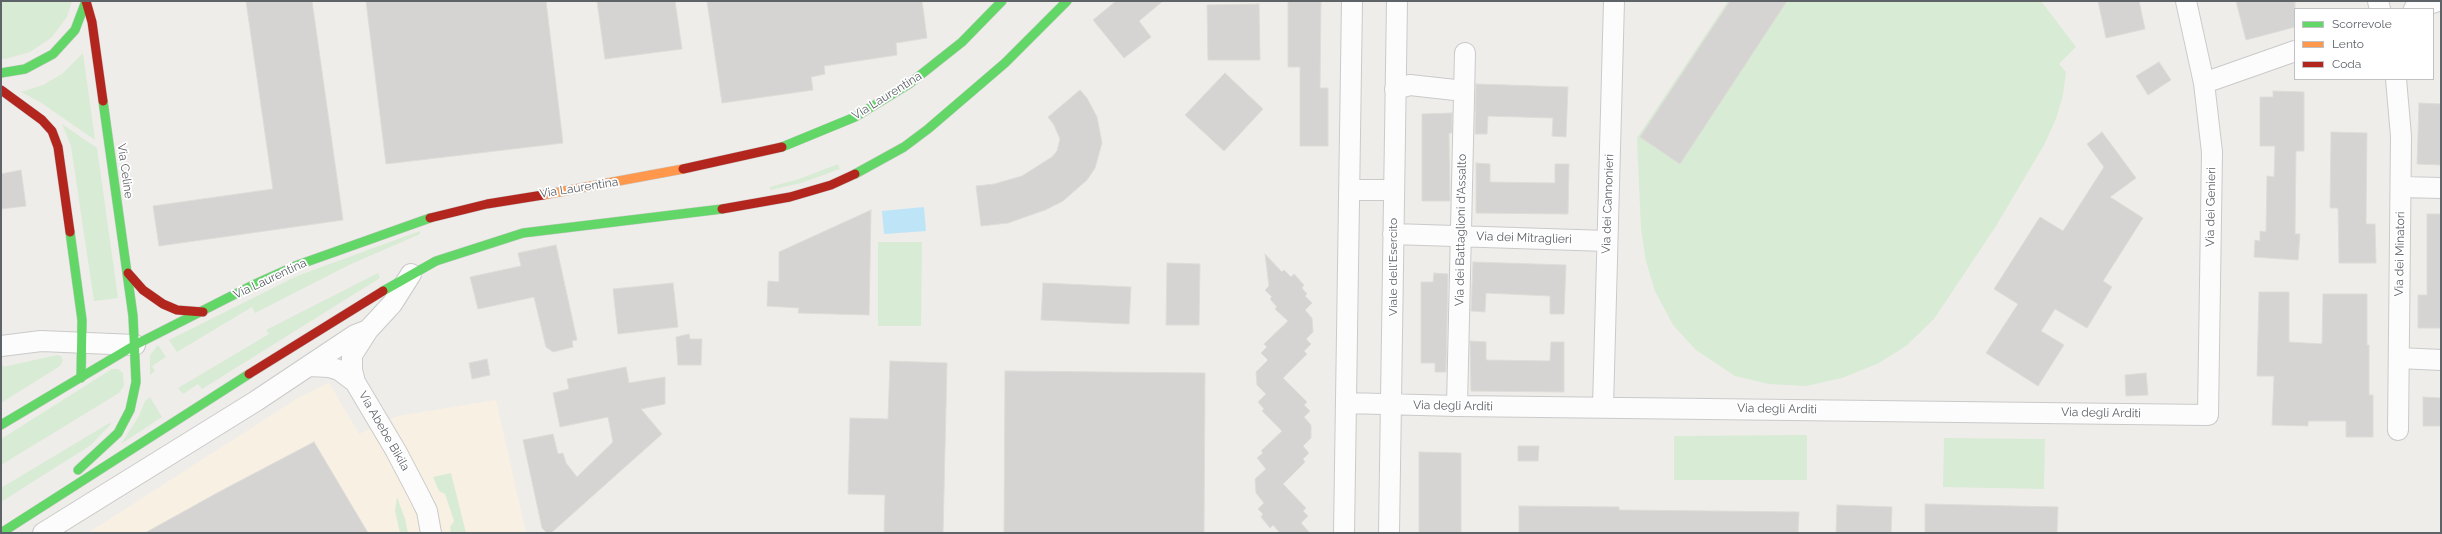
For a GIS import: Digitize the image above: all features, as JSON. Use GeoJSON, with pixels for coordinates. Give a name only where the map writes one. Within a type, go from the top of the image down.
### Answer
{"type":"FeatureCollection","features":[{"type":"Feature","properties":{"kind":"main road"},"geometry":{"type":"LineString","coordinates":[[1,73],[25,69],[53,54],[74,30],[86,1]]}},
{"type":"Feature","properties":{"kind":"main road","name":"Via Celine"},"geometry":{"type":"LineString","coordinates":[[57,497],[78,470],[114,438],[127,418],[136,389],[135,345],[128,274],[92,22],[86,1]]}},
{"type":"Feature","properties":{"kind":"main road","name":"Via Laurentina"},"geometry":{"type":"LineString","coordinates":[[1,425],[135,345],[255,284],[295,266],[433,217],[487,204],[597,186],[726,161],[779,148],[803,140],[855,117],[909,84],[962,42],[1002,1]]}},
{"type":"Feature","properties":{"kind":"main road"},"geometry":{"type":"LineString","coordinates":[[1,533],[410,274],[447,256],[523,233],[566,226],[701,212],[774,200],[831,185],[873,166],[918,137],[1005,62],[1067,1]]}},
{"type":"Feature","properties":{"kind":"main road"},"geometry":{"type":"LineString","coordinates":[[1,90],[42,120],[57,141],[81,312],[83,343],[81,378]]}},
{"type":"Feature","properties":{"kind":"main road"},"geometry":{"type":"LineString","coordinates":[[128,274],[143,290],[163,304],[177,310],[202,312]]}},
{"type":"Feature","properties":{"kind":"street"},"geometry":{"type":"LineString","coordinates":[[1344,533],[1352,1]]}},
{"type":"Feature","properties":{"kind":"street","name":"Viale dell'Esercito"},"geometry":{"type":"LineString","coordinates":[[1389,533],[1397,1]]}},
{"type":"Feature","properties":{"kind":"street","name":"Via dei Cannonieri"},"geometry":{"type":"LineString","coordinates":[[1603,407],[1614,1]]}},
{"type":"Feature","properties":{"kind":"street","name":"Via dei Genieri"},"geometry":{"type":"LineString","coordinates":[[2186,1],[2204,83],[2208,111],[2212,173],[2208,415]]}},
{"type":"Feature","properties":{"kind":"street"},"geometry":{"type":"LineString","coordinates":[[2417,8],[2438,1]]}},
{"type":"Feature","properties":{"kind":"street"},"geometry":{"type":"LineString","coordinates":[[2204,83],[2294,51]]}},
{"type":"Feature","properties":{"kind":"street","name":"Via dei Battaglioni d'Assalto"},"geometry":{"type":"LineString","coordinates":[[1457,406],[1465,53]]}},
{"type":"Feature","properties":{"kind":"street","name":"Via dei Minatori"},"geometry":{"type":"LineString","coordinates":[[2396,80],[2401,122],[2398,430]]}},
{"type":"Feature","properties":{"kind":"street"},"geometry":{"type":"LineString","coordinates":[[1395,89],[1410,85],[1464,90]]}},
{"type":"Feature","properties":{"kind":"street"},"geometry":{"type":"LineString","coordinates":[[2401,187],[2441,188]]}},
{"type":"Feature","properties":{"kind":"street"},"geometry":{"type":"LineString","coordinates":[[1349,190],[1394,190]]}},
{"type":"Feature","properties":{"kind":"street","name":"Via dei Mitraglieri"},"geometry":{"type":"LineString","coordinates":[[1393,234],[1607,241]]}},
{"type":"Feature","properties":{"kind":"street"},"geometry":{"type":"LineString","coordinates":[[43,533],[310,366],[355,335],[368,330],[392,304],[410,274]]}},
{"type":"Feature","properties":{"kind":"street","name":"Via Abebe Bikila"},"geometry":{"type":"LineString","coordinates":[[368,330],[352,355],[352,370],[355,382],[396,451],[418,493],[427,511],[431,533]]}},
{"type":"Feature","properties":{"kind":"street","name":"Via Laurentina"},"geometry":{"type":"LineString","coordinates":[[1,346],[41,341],[135,345]]}},
{"type":"Feature","properties":{"kind":"street"},"geometry":{"type":"LineString","coordinates":[[2399,358],[2441,360]]}},
{"type":"Feature","properties":{"kind":"street"},"geometry":{"type":"LineString","coordinates":[[310,366],[329,367],[339,370],[355,382]]}},
{"type":"Feature","properties":{"kind":"street","name":"Via degli Arditi"},"geometry":{"type":"LineString","coordinates":[[1346,403],[1457,406],[2208,415]]}},
{"type":"Feature","properties":{"kind":"shaded area"},"geometry":{"type":"Polygon","coordinates":[[[329,383],[359,434],[398,416],[496,400],[526,533],[88,533],[295,400],[329,383]]]}},
{"type":"Feature","properties":{"kind":"green space"},"geometry":{"type":"Polygon","coordinates":[[[1,1],[72,1],[67,17],[51,38],[30,52],[1,59],[1,1]]]}},
{"type":"Feature","properties":{"kind":"green space"},"geometry":{"type":"Polygon","coordinates":[[[1728,1],[2041,1],[2076,47],[2059,64],[2066,72],[2063,95],[2056,119],[2044,145],[1996,226],[1934,319],[1906,346],[1879,363],[1842,378],[1806,386],[1769,384],[1735,376],[1696,350],[1673,325],[1655,291],[1646,261],[1641,229],[1637,138],[1728,1]]]}},
{"type":"Feature","properties":{"kind":"green space"},"geometry":{"type":"Polygon","coordinates":[[[83,53],[95,140],[40,102],[21,92],[43,85],[62,74],[83,53]]]}},
{"type":"Feature","properties":{"kind":"green space"},"geometry":{"type":"Polygon","coordinates":[[[62,124],[97,148],[118,298],[94,301],[71,146],[62,124]]]}},
{"type":"Feature","properties":{"kind":"green space"},"geometry":{"type":"Polygon","coordinates":[[[838,164],[840,169],[801,183],[770,190],[770,187],[799,179],[838,164]]]}},
{"type":"Feature","properties":{"kind":"green space"},"geometry":{"type":"Polygon","coordinates":[[[420,231],[420,234],[349,265],[255,313],[252,307],[177,352],[169,340],[297,276],[420,231]]]}},
{"type":"Feature","properties":{"kind":"green space"},"geometry":{"type":"Polygon","coordinates":[[[878,242],[922,242],[921,326],[878,326],[878,242]]]}},
{"type":"Feature","properties":{"kind":"green space"},"geometry":{"type":"Polygon","coordinates":[[[378,273],[380,278],[202,389],[198,384],[183,394],[178,388],[269,334],[266,330],[378,273]]]}},
{"type":"Feature","properties":{"kind":"green space"},"geometry":{"type":"Polygon","coordinates":[[[158,345],[166,357],[152,366],[155,371],[150,375],[150,355],[158,345]]]}},
{"type":"Feature","properties":{"kind":"green space"},"geometry":{"type":"Polygon","coordinates":[[[57,355],[61,356],[63,361],[60,366],[1,403],[1,361],[3,367],[57,355]]]}},
{"type":"Feature","properties":{"kind":"green space"},"geometry":{"type":"Polygon","coordinates":[[[112,369],[118,369],[123,373],[124,386],[119,393],[1,465],[1,439],[112,369]]]}},
{"type":"Feature","properties":{"kind":"green space"},"geometry":{"type":"Polygon","coordinates":[[[150,397],[162,417],[121,444],[139,416],[145,401],[150,397]]]}},
{"type":"Feature","properties":{"kind":"green space"},"geometry":{"type":"Polygon","coordinates":[[[111,422],[110,425],[91,445],[1,502],[1,488],[111,422]]]}},
{"type":"Feature","properties":{"kind":"green space"},"geometry":{"type":"Polygon","coordinates":[[[1807,435],[1807,480],[1674,480],[1674,436],[1807,435]]]}},
{"type":"Feature","properties":{"kind":"green space"},"geometry":{"type":"Polygon","coordinates":[[[1944,438],[2045,439],[2044,489],[1943,487],[1944,438]]]}},
{"type":"Feature","properties":{"kind":"green space"},"geometry":{"type":"Polygon","coordinates":[[[451,473],[466,533],[451,533],[450,527],[454,521],[445,494],[439,491],[433,477],[451,473]]]}},
{"type":"Feature","properties":{"kind":"green space"},"geometry":{"type":"Polygon","coordinates":[[[397,497],[405,519],[408,533],[400,533],[395,511],[397,497]]]}},
{"type":"Feature","properties":{"kind":"water"},"geometry":{"type":"Polygon","coordinates":[[[924,207],[926,231],[884,234],[882,211],[924,207]]]}},
{"type":"Feature","properties":{"kind":"building"},"geometry":{"type":"Polygon","coordinates":[[[246,1],[312,1],[343,220],[159,246],[153,206],[273,189],[246,1]]]}},
{"type":"Feature","properties":{"kind":"building"},"geometry":{"type":"Polygon","coordinates":[[[366,1],[546,1],[563,143],[386,164],[366,1]]]}},
{"type":"Feature","properties":{"kind":"building"},"geometry":{"type":"Polygon","coordinates":[[[597,1],[675,1],[682,49],[605,59],[597,1]]]}},
{"type":"Feature","properties":{"kind":"building"},"geometry":{"type":"Polygon","coordinates":[[[707,1],[922,1],[927,38],[896,43],[897,55],[824,66],[825,74],[811,77],[813,90],[722,103],[707,1]]]}},
{"type":"Feature","properties":{"kind":"building"},"geometry":{"type":"Polygon","coordinates":[[[1116,1],[1163,1],[1139,21],[1151,37],[1124,58],[1093,20],[1116,1]]]}},
{"type":"Feature","properties":{"kind":"building"},"geometry":{"type":"Polygon","coordinates":[[[1288,1],[1321,1],[1320,88],[1328,88],[1328,146],[1300,146],[1300,67],[1288,67],[1288,1]]]}},
{"type":"Feature","properties":{"kind":"building"},"geometry":{"type":"Polygon","coordinates":[[[1730,1],[1787,1],[1680,164],[1640,137],[1730,1]]]}},
{"type":"Feature","properties":{"kind":"building"},"geometry":{"type":"Polygon","coordinates":[[[2098,1],[2139,1],[2145,29],[2106,38],[2098,1]]]}},
{"type":"Feature","properties":{"kind":"building"},"geometry":{"type":"Polygon","coordinates":[[[2236,1],[2295,1],[2294,27],[2246,40],[2236,1]]]}},
{"type":"Feature","properties":{"kind":"building"},"geometry":{"type":"Polygon","coordinates":[[[1259,4],[1260,60],[1208,60],[1207,5],[1259,4]]]}},
{"type":"Feature","properties":{"kind":"building"},"geometry":{"type":"Polygon","coordinates":[[[2159,62],[2171,80],[2148,95],[2136,76],[2159,62]]]}},
{"type":"Feature","properties":{"kind":"building"},"geometry":{"type":"Polygon","coordinates":[[[1225,73],[1263,109],[1224,151],[1185,115],[1225,73]]]}},
{"type":"Feature","properties":{"kind":"building"},"geometry":{"type":"Polygon","coordinates":[[[1476,84],[1568,87],[1566,137],[1552,136],[1553,118],[1488,116],[1487,134],[1475,134],[1476,84]]]}},
{"type":"Feature","properties":{"kind":"building"},"geometry":{"type":"Polygon","coordinates":[[[1080,90],[1087,98],[1097,117],[1102,143],[1095,168],[1087,180],[1063,201],[1045,210],[1008,223],[981,226],[976,186],[994,184],[1022,176],[1052,157],[1057,151],[1060,139],[1054,125],[1048,117],[1080,90]]]}},
{"type":"Feature","properties":{"kind":"building"},"geometry":{"type":"Polygon","coordinates":[[[2273,91],[2304,92],[2304,151],[2296,151],[2295,234],[2300,234],[2298,260],[2254,257],[2255,240],[2260,241],[2260,231],[2266,232],[2267,176],[2274,177],[2275,146],[2260,146],[2260,97],[2273,97],[2273,91]]]}},
{"type":"Feature","properties":{"kind":"building"},"geometry":{"type":"Polygon","coordinates":[[[2419,103],[2441,104],[2441,165],[2417,164],[2419,103]]]}},
{"type":"Feature","properties":{"kind":"building"},"geometry":{"type":"Polygon","coordinates":[[[1452,113],[1452,133],[1449,133],[1450,201],[1422,201],[1422,114],[1452,113]]]}},
{"type":"Feature","properties":{"kind":"building"},"geometry":{"type":"Polygon","coordinates":[[[2102,132],[2136,178],[2110,197],[2143,218],[2103,281],[2112,287],[2087,328],[2055,309],[2041,331],[2064,345],[2038,386],[1986,353],[2018,304],[1994,289],[2040,217],[2063,231],[2104,167],[2087,144],[2102,132]]]}},
{"type":"Feature","properties":{"kind":"building"},"geometry":{"type":"Polygon","coordinates":[[[2331,132],[2367,133],[2366,224],[2375,224],[2376,263],[2339,263],[2338,208],[2330,208],[2331,132]]]}},
{"type":"Feature","properties":{"kind":"building"},"geometry":{"type":"Polygon","coordinates":[[[1476,163],[1490,164],[1490,182],[1555,183],[1555,164],[1569,164],[1568,214],[1476,213],[1476,163]]]}},
{"type":"Feature","properties":{"kind":"building"},"geometry":{"type":"Polygon","coordinates":[[[21,170],[26,206],[1,209],[1,174],[21,170]]]}},
{"type":"Feature","properties":{"kind":"building"},"geometry":{"type":"Polygon","coordinates":[[[871,210],[869,315],[798,313],[799,308],[767,306],[768,281],[779,282],[779,252],[871,210]]]}},
{"type":"Feature","properties":{"kind":"building"},"geometry":{"type":"Polygon","coordinates":[[[2427,214],[2441,214],[2441,328],[2418,328],[2418,295],[2427,295],[2427,214]]]}},
{"type":"Feature","properties":{"kind":"building"},"geometry":{"type":"Polygon","coordinates":[[[556,245],[577,340],[572,341],[573,347],[553,352],[546,347],[534,297],[478,309],[470,277],[521,266],[518,253],[556,245]]]}},
{"type":"Feature","properties":{"kind":"building"},"geometry":{"type":"Polygon","coordinates":[[[1265,254],[1282,272],[1284,270],[1291,277],[1294,274],[1304,285],[1302,288],[1307,294],[1305,296],[1312,303],[1305,310],[1312,318],[1313,332],[1306,339],[1311,344],[1304,351],[1307,354],[1283,378],[1307,402],[1304,405],[1310,411],[1304,417],[1311,425],[1311,438],[1303,446],[1309,453],[1303,459],[1305,462],[1283,484],[1306,508],[1303,511],[1308,516],[1301,523],[1310,533],[1280,533],[1273,525],[1270,528],[1261,517],[1263,514],[1258,509],[1264,503],[1256,493],[1255,479],[1266,469],[1257,458],[1263,453],[1261,451],[1282,431],[1262,411],[1264,409],[1258,402],[1266,394],[1257,385],[1256,372],[1268,360],[1261,353],[1267,347],[1264,344],[1288,321],[1275,309],[1277,307],[1270,299],[1272,297],[1265,290],[1269,286],[1265,254]]]}},
{"type":"Feature","properties":{"kind":"building"},"geometry":{"type":"Polygon","coordinates":[[[1473,262],[1566,265],[1564,314],[1550,314],[1550,296],[1486,293],[1485,312],[1471,311],[1473,262]]]}},
{"type":"Feature","properties":{"kind":"building"},"geometry":{"type":"Polygon","coordinates":[[[1167,263],[1200,264],[1199,325],[1166,325],[1167,263]]]}},
{"type":"Feature","properties":{"kind":"building"},"geometry":{"type":"Polygon","coordinates":[[[1434,273],[1448,274],[1446,372],[1435,372],[1435,363],[1421,363],[1421,282],[1433,282],[1434,273]]]}},
{"type":"Feature","properties":{"kind":"building"},"geometry":{"type":"Polygon","coordinates":[[[673,283],[678,327],[618,334],[613,289],[673,283]]]}},
{"type":"Feature","properties":{"kind":"building"},"geometry":{"type":"Polygon","coordinates":[[[1043,283],[1131,287],[1129,324],[1041,320],[1043,283]]]}},
{"type":"Feature","properties":{"kind":"building"},"geometry":{"type":"Polygon","coordinates":[[[2259,292],[2289,292],[2289,342],[2322,344],[2323,294],[2367,294],[2369,395],[2373,395],[2373,437],[2346,437],[2346,421],[2308,421],[2308,426],[2272,425],[2274,376],[2257,376],[2259,292]]]}},
{"type":"Feature","properties":{"kind":"building"},"geometry":{"type":"Polygon","coordinates":[[[689,334],[690,339],[702,339],[701,365],[678,365],[676,337],[689,334]]]}},
{"type":"Feature","properties":{"kind":"building"},"geometry":{"type":"Polygon","coordinates":[[[1470,341],[1486,342],[1486,360],[1550,361],[1551,342],[1564,342],[1564,392],[1471,391],[1470,341]]]}},
{"type":"Feature","properties":{"kind":"building"},"geometry":{"type":"Polygon","coordinates":[[[487,359],[490,375],[472,379],[469,363],[487,359]]]}},
{"type":"Feature","properties":{"kind":"building"},"geometry":{"type":"Polygon","coordinates":[[[890,361],[947,363],[943,533],[884,533],[885,495],[848,494],[850,418],[888,419],[890,361]]]}},
{"type":"Feature","properties":{"kind":"building"},"geometry":{"type":"Polygon","coordinates":[[[626,367],[629,383],[665,377],[665,404],[641,409],[662,434],[551,533],[547,533],[542,528],[523,440],[553,434],[558,454],[563,453],[566,463],[577,477],[613,442],[608,417],[560,427],[553,393],[569,389],[567,379],[626,367]]]}},
{"type":"Feature","properties":{"kind":"building"},"geometry":{"type":"Polygon","coordinates":[[[1005,371],[1205,373],[1204,533],[1004,533],[1005,371]]]}},
{"type":"Feature","properties":{"kind":"building"},"geometry":{"type":"Polygon","coordinates":[[[2146,373],[2148,395],[2126,396],[2125,375],[2146,373]]]}},
{"type":"Feature","properties":{"kind":"building"},"geometry":{"type":"Polygon","coordinates":[[[2423,397],[2441,398],[2441,426],[2423,426],[2423,397]]]}},
{"type":"Feature","properties":{"kind":"building"},"geometry":{"type":"Polygon","coordinates":[[[314,442],[368,533],[145,533],[219,492],[314,442]]]}},
{"type":"Feature","properties":{"kind":"building"},"geometry":{"type":"Polygon","coordinates":[[[1518,446],[1539,446],[1538,461],[1518,461],[1518,446]]]}},
{"type":"Feature","properties":{"kind":"building"},"geometry":{"type":"Polygon","coordinates":[[[1419,452],[1461,453],[1461,533],[1419,533],[1419,452]]]}},
{"type":"Feature","properties":{"kind":"building"},"geometry":{"type":"Polygon","coordinates":[[[1925,504],[2058,507],[2057,533],[1925,533],[1925,504]]]}},
{"type":"Feature","properties":{"kind":"building"},"geometry":{"type":"Polygon","coordinates":[[[1837,505],[1892,507],[1891,533],[1836,533],[1837,505]]]}},
{"type":"Feature","properties":{"kind":"building"},"geometry":{"type":"Polygon","coordinates":[[[1519,506],[1619,507],[1619,510],[1799,512],[1798,533],[1519,533],[1519,506]]]}},
{"type":"Feature","properties":{"kind":"traffic: fast"},"geometry":{"type":"LineString","coordinates":[[1,73],[25,69],[53,54],[75,30],[86,1]]}},
{"type":"Feature","properties":{"kind":"traffic: fast"},"geometry":{"type":"LineString","coordinates":[[782,147],[855,117],[909,84],[962,42],[1002,1]]}},
{"type":"Feature","properties":{"kind":"traffic: fast"},"geometry":{"type":"LineString","coordinates":[[855,174],[904,147],[928,129],[1005,63],[1067,1]]}},
{"type":"Feature","properties":{"kind":"traffic: fast"},"geometry":{"type":"LineString","coordinates":[[78,470],[118,433],[130,410],[136,382],[133,316],[103,101]]}},
{"type":"Feature","properties":{"kind":"traffic: fast"},"geometry":{"type":"LineString","coordinates":[[383,291],[436,261],[523,233],[722,209]]}},
{"type":"Feature","properties":{"kind":"traffic: fast"},"geometry":{"type":"LineString","coordinates":[[1,425],[135,345],[255,284],[295,266],[430,218]]}},
{"type":"Feature","properties":{"kind":"traffic: fast"},"geometry":{"type":"LineString","coordinates":[[70,232],[82,320],[81,378]]}},
{"type":"Feature","properties":{"kind":"traffic: fast"},"geometry":{"type":"LineString","coordinates":[[1,533],[249,374]]}},
{"type":"Feature","properties":{"kind":"traffic: slow"},"geometry":{"type":"LineString","coordinates":[[543,195],[683,169]]}},
{"type":"Feature","properties":{"kind":"traffic: jam"},"geometry":{"type":"LineString","coordinates":[[86,1],[92,22],[103,101]]}},
{"type":"Feature","properties":{"kind":"traffic: jam"},"geometry":{"type":"LineString","coordinates":[[1,90],[42,120],[52,131],[58,147],[70,232]]}},
{"type":"Feature","properties":{"kind":"traffic: jam"},"geometry":{"type":"LineString","coordinates":[[683,169],[782,147]]}},
{"type":"Feature","properties":{"kind":"traffic: jam"},"geometry":{"type":"LineString","coordinates":[[722,209],[790,197],[831,185],[855,174]]}},
{"type":"Feature","properties":{"kind":"traffic: jam"},"geometry":{"type":"LineString","coordinates":[[430,218],[487,204],[543,195]]}},
{"type":"Feature","properties":{"kind":"traffic: jam"},"geometry":{"type":"LineString","coordinates":[[128,273],[143,290],[163,304],[177,310],[203,312]]}},
{"type":"Feature","properties":{"kind":"traffic: jam"},"geometry":{"type":"LineString","coordinates":[[249,374],[383,291]]}}]}
